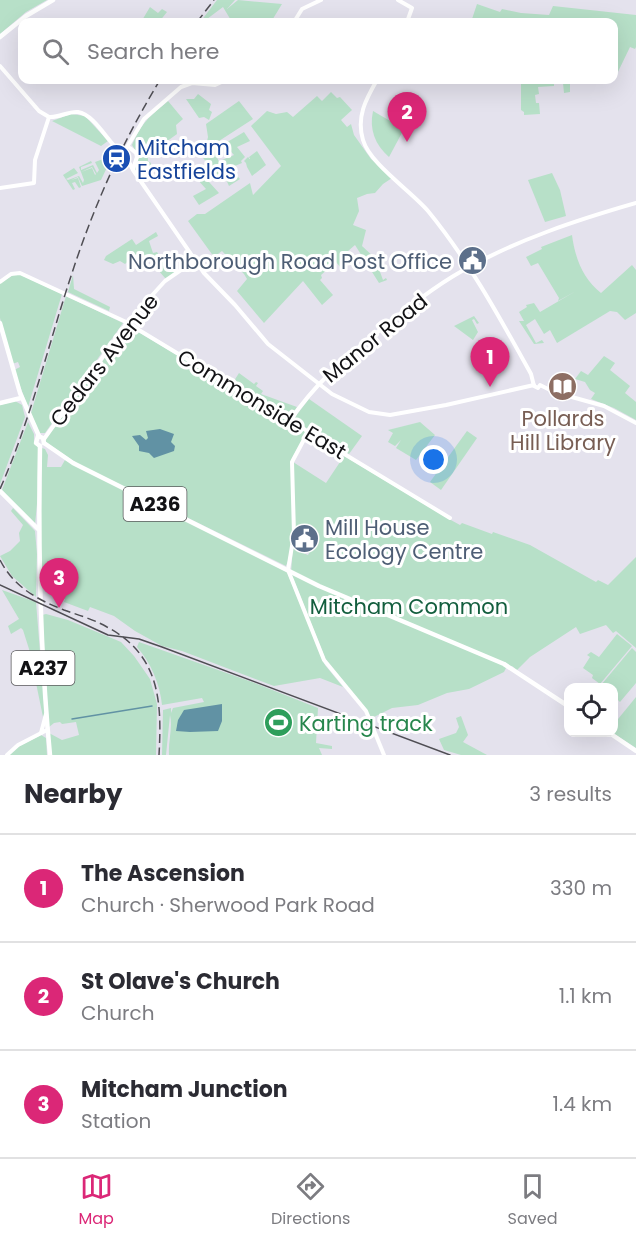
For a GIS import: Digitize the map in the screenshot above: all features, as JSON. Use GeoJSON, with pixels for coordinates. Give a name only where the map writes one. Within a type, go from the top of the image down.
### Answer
{"type":"FeatureCollection","features":[{"type":"Feature","properties":{"kind":"main road"},"geometry":{"type":"LineString","coordinates":[[24,18],[52,0]]}},
{"type":"Feature","properties":{"kind":"main road"},"geometry":{"type":"LineString","coordinates":[[0,37],[18,22]]}},
{"type":"Feature","properties":{"kind":"main road","name":"A236"},"geometry":{"type":"LineString","coordinates":[[0,324],[21,398],[35,430],[41,440],[73,463],[319,586],[510,668],[564,703]]}},
{"type":"Feature","properties":{"kind":"main road"},"geometry":{"type":"LineString","coordinates":[[0,404],[21,398]]}},
{"type":"Feature","properties":{"kind":"main road","name":"A237"},"geometry":{"type":"LineString","coordinates":[[41,440],[38,529],[39,606],[50,755]]}},
{"type":"Feature","properties":{"kind":"main road"},"geometry":{"type":"LineString","coordinates":[[0,491],[38,529]]}},
{"type":"Feature","properties":{"kind":"main road"},"geometry":{"type":"LineString","coordinates":[[615,737],[636,752]]}},
{"type":"Feature","properties":{"kind":"street"},"geometry":{"type":"LineString","coordinates":[[398,0],[412,9],[409,18]]}},
{"type":"Feature","properties":{"kind":"street"},"geometry":{"type":"LineString","coordinates":[[296,18],[301,9],[319,1]]}},
{"type":"Feature","properties":{"kind":"street"},"geometry":{"type":"LineString","coordinates":[[0,66],[40,112],[56,118],[74,112],[85,114],[125,153],[133,170],[194,261],[266,342],[330,392],[364,410],[389,415],[450,405],[540,382],[540,385],[561,394],[604,407],[636,423]]}},
{"type":"Feature","properties":{"kind":"street"},"geometry":{"type":"LineString","coordinates":[[125,153],[144,119],[186,84]]}},
{"type":"Feature","properties":{"kind":"street"},"geometry":{"type":"LineString","coordinates":[[375,84],[362,108],[362,133],[365,144],[373,156],[427,211],[468,267],[486,294],[535,382]]}},
{"type":"Feature","properties":{"kind":"street"},"geometry":{"type":"LineString","coordinates":[[0,188],[34,183],[35,157],[50,117]]}},
{"type":"Feature","properties":{"kind":"street"},"geometry":{"type":"LineString","coordinates":[[125,153],[136,153],[137,157]]}},
{"type":"Feature","properties":{"kind":"street"},"geometry":{"type":"LineString","coordinates":[[125,153],[137,157]]}},
{"type":"Feature","properties":{"kind":"street"},"geometry":{"type":"LineString","coordinates":[[133,170],[137,157]]}},
{"type":"Feature","properties":{"kind":"street","name":"Manor Road"},"geometry":{"type":"LineString","coordinates":[[291,419],[318,384],[348,355],[468,267],[518,243],[636,203]]}},
{"type":"Feature","properties":{"kind":"street","name":"Cedars Avenue"},"geometry":{"type":"LineString","coordinates":[[41,440],[127,323],[165,281],[194,261]]}},
{"type":"Feature","properties":{"kind":"street","name":"Commonside East"},"geometry":{"type":"LineString","coordinates":[[1,280],[18,273],[127,323],[278,414],[291,419],[308,432],[450,518]]}},
{"type":"Feature","properties":{"kind":"street"},"geometry":{"type":"LineString","coordinates":[[308,432],[292,462],[294,534],[288,570],[324,660],[367,713],[384,755]]}},
{"type":"Feature","properties":{"kind":"street"},"geometry":{"type":"LineString","coordinates":[[41,733],[46,714]]}},
{"type":"Feature","properties":{"kind":"street"},"geometry":{"type":"LineString","coordinates":[[7,755],[16,747],[47,730]]}},
{"type":"Feature","properties":{"kind":"street"},"geometry":{"type":"LineString","coordinates":[[41,733],[48,737]]}},
{"type":"Feature","properties":{"kind":"green space"},"geometry":{"type":"Polygon","coordinates":[[[0,0],[47,0],[26,12],[0,34],[0,0]]]}},
{"type":"Feature","properties":{"kind":"green space"},"geometry":{"type":"Polygon","coordinates":[[[217,0],[235,0],[227,9],[238,0],[282,4],[273,18],[230,18],[223,7],[208,18],[203,18],[217,0]]]}},
{"type":"Feature","properties":{"kind":"green space"},"geometry":{"type":"Polygon","coordinates":[[[477,4],[500,12],[502,9],[549,15],[553,6],[636,15],[636,47],[635,49],[630,47],[618,72],[618,18],[472,18],[477,4]]]}},
{"type":"Feature","properties":{"kind":"green space"},"geometry":{"type":"Polygon","coordinates":[[[150,7],[158,13],[162,9],[167,12],[162,18],[143,18],[150,7]]]}},
{"type":"Feature","properties":{"kind":"green space"},"geometry":{"type":"Polygon","coordinates":[[[521,84],[554,84],[554,86],[538,87],[539,94],[535,95],[536,103],[539,103],[540,114],[524,115],[521,110],[521,84]]]}},
{"type":"Feature","properties":{"kind":"green space"},"geometry":{"type":"Polygon","coordinates":[[[563,84],[570,84],[570,92],[564,93],[563,84]]]}},
{"type":"Feature","properties":{"kind":"green space"},"geometry":{"type":"Polygon","coordinates":[[[331,92],[337,98],[340,97],[352,110],[341,120],[347,127],[351,124],[354,135],[371,159],[392,178],[375,193],[357,198],[359,211],[353,225],[366,230],[362,246],[375,258],[383,280],[386,278],[387,280],[379,283],[355,245],[340,258],[345,265],[341,268],[336,262],[321,275],[320,280],[333,295],[322,305],[303,281],[264,323],[237,291],[247,279],[244,274],[222,251],[214,257],[188,221],[197,214],[205,214],[250,183],[253,195],[281,166],[251,126],[267,111],[276,114],[287,112],[293,117],[317,96],[322,101],[331,92]]]}},
{"type":"Feature","properties":{"kind":"green space"},"geometry":{"type":"Polygon","coordinates":[[[198,94],[211,104],[209,110],[212,112],[209,120],[204,117],[199,118],[186,99],[194,99],[198,94]]]}},
{"type":"Feature","properties":{"kind":"green space"},"geometry":{"type":"Polygon","coordinates":[[[168,101],[183,119],[176,125],[177,134],[148,155],[148,161],[151,163],[149,177],[139,176],[134,168],[139,156],[132,145],[147,120],[168,101]]]}},
{"type":"Feature","properties":{"kind":"green space"},"geometry":{"type":"Polygon","coordinates":[[[239,101],[253,119],[205,150],[208,137],[206,124],[239,101]]]}},
{"type":"Feature","properties":{"kind":"green space"},"geometry":{"type":"Polygon","coordinates":[[[373,111],[404,129],[389,157],[374,136],[373,111]]]}},
{"type":"Feature","properties":{"kind":"green space"},"geometry":{"type":"Polygon","coordinates":[[[71,114],[85,116],[108,141],[101,146],[52,121],[71,114]]]}},
{"type":"Feature","properties":{"kind":"green space"},"geometry":{"type":"Polygon","coordinates":[[[244,132],[250,141],[237,147],[245,157],[242,163],[230,168],[240,179],[229,186],[223,173],[209,182],[219,193],[199,205],[193,196],[206,189],[198,180],[202,174],[213,169],[203,158],[214,151],[220,164],[222,160],[234,155],[224,144],[244,132]]]}},
{"type":"Feature","properties":{"kind":"green space"},"geometry":{"type":"Polygon","coordinates":[[[257,151],[266,165],[252,176],[244,161],[248,157],[250,159],[249,157],[257,151]]]}},
{"type":"Feature","properties":{"kind":"green space"},"geometry":{"type":"Polygon","coordinates":[[[106,158],[107,161],[111,159],[101,180],[82,186],[78,177],[71,180],[78,178],[81,187],[79,188],[75,182],[72,183],[75,189],[73,190],[63,175],[74,168],[78,173],[66,179],[79,176],[83,183],[79,167],[91,161],[92,163],[81,167],[81,170],[93,165],[97,173],[99,170],[95,162],[106,158]]]}},
{"type":"Feature","properties":{"kind":"green space"},"geometry":{"type":"Polygon","coordinates":[[[552,173],[560,190],[566,216],[545,222],[528,180],[552,173]]]}},
{"type":"Feature","properties":{"kind":"green space"},"geometry":{"type":"Polygon","coordinates":[[[156,232],[158,236],[149,241],[153,253],[157,252],[161,259],[164,258],[175,272],[166,279],[139,252],[125,264],[120,261],[113,264],[104,260],[106,256],[132,239],[136,245],[156,232]]]}},
{"type":"Feature","properties":{"kind":"green space"},"geometry":{"type":"Polygon","coordinates":[[[572,235],[575,252],[585,275],[601,293],[632,265],[636,270],[636,313],[625,320],[617,312],[610,311],[557,343],[550,330],[544,334],[535,319],[526,325],[536,343],[542,340],[544,343],[534,344],[519,321],[524,321],[519,312],[527,307],[526,305],[534,303],[540,312],[576,291],[558,301],[559,298],[538,263],[531,266],[526,257],[542,249],[541,247],[572,235]]]}},
{"type":"Feature","properties":{"kind":"green space"},"geometry":{"type":"Polygon","coordinates":[[[15,274],[62,294],[28,407],[14,370],[20,367],[18,362],[12,364],[0,318],[0,283],[15,274]]]}},
{"type":"Feature","properties":{"kind":"green space"},"geometry":{"type":"Polygon","coordinates":[[[73,275],[74,289],[110,307],[109,311],[68,292],[73,275]]]}},
{"type":"Feature","properties":{"kind":"green space"},"geometry":{"type":"Polygon","coordinates":[[[66,296],[123,323],[45,433],[39,433],[31,413],[66,296]]]}},
{"type":"Feature","properties":{"kind":"green space"},"geometry":{"type":"Polygon","coordinates":[[[474,316],[479,323],[472,320],[478,332],[473,340],[454,326],[474,316]]]}},
{"type":"Feature","properties":{"kind":"green space","name":"Mitcham Common"},"geometry":{"type":"Polygon","coordinates":[[[128,326],[305,431],[291,460],[293,534],[286,566],[78,464],[46,442],[45,440],[128,326]]]}},
{"type":"Feature","properties":{"kind":"green space"},"geometry":{"type":"Polygon","coordinates":[[[604,356],[615,363],[610,370],[630,386],[625,393],[636,402],[636,420],[591,399],[595,393],[585,382],[575,379],[581,371],[588,375],[604,356]]]}},
{"type":"Feature","properties":{"kind":"green space"},"geometry":{"type":"Polygon","coordinates":[[[239,373],[254,384],[258,383],[256,386],[263,391],[261,394],[297,407],[291,416],[232,384],[239,373]]]}},
{"type":"Feature","properties":{"kind":"green space"},"geometry":{"type":"Polygon","coordinates":[[[309,399],[362,436],[349,454],[296,422],[295,417],[309,399]]]}},
{"type":"Feature","properties":{"kind":"green space"},"geometry":{"type":"Polygon","coordinates":[[[15,401],[22,405],[25,417],[0,484],[0,405],[15,401]]]}},
{"type":"Feature","properties":{"kind":"green space"},"geometry":{"type":"Polygon","coordinates":[[[28,422],[34,434],[34,443],[38,447],[35,525],[2,490],[28,422]]]}},
{"type":"Feature","properties":{"kind":"green space"},"geometry":{"type":"Polygon","coordinates":[[[420,422],[435,435],[416,460],[396,448],[401,440],[395,446],[388,442],[393,433],[388,430],[420,422]]]}},
{"type":"Feature","properties":{"kind":"green space"},"geometry":{"type":"Polygon","coordinates":[[[467,431],[477,438],[441,490],[430,482],[467,431]]]}},
{"type":"Feature","properties":{"kind":"green space"},"geometry":{"type":"Polygon","coordinates":[[[42,448],[48,455],[47,467],[61,467],[65,460],[287,572],[325,665],[343,687],[320,678],[274,686],[182,651],[162,646],[114,616],[90,607],[88,611],[64,602],[65,599],[50,595],[40,568],[42,448]]]}},
{"type":"Feature","properties":{"kind":"green space","name":"Mitcham Common"},"geometry":{"type":"Polygon","coordinates":[[[344,456],[460,525],[462,523],[530,545],[596,582],[598,580],[608,585],[636,557],[636,648],[616,631],[613,633],[606,625],[580,634],[576,627],[530,657],[517,670],[512,666],[469,689],[447,693],[418,705],[392,708],[372,718],[327,663],[291,573],[293,546],[297,545],[296,550],[308,555],[314,543],[295,531],[293,462],[326,483],[344,456]]]}},
{"type":"Feature","properties":{"kind":"green space"},"geometry":{"type":"Polygon","coordinates":[[[13,508],[35,531],[36,597],[12,576],[0,556],[10,551],[20,541],[19,533],[23,525],[11,511],[13,508]]]}},
{"type":"Feature","properties":{"kind":"green space"},"geometry":{"type":"Polygon","coordinates":[[[2,590],[36,602],[45,713],[43,717],[23,630],[21,628],[11,634],[8,626],[19,619],[2,590]]]}},
{"type":"Feature","properties":{"kind":"green space"},"geometry":{"type":"Polygon","coordinates":[[[42,615],[68,620],[121,642],[134,656],[150,679],[157,704],[156,755],[51,755],[49,733],[62,740],[79,735],[76,722],[54,723],[49,727],[42,615]]]}},
{"type":"Feature","properties":{"kind":"green space"},"geometry":{"type":"Polygon","coordinates":[[[617,634],[632,646],[601,683],[592,678],[593,675],[583,668],[590,657],[587,655],[591,652],[599,657],[617,634]]]}},
{"type":"Feature","properties":{"kind":"green space"},"geometry":{"type":"Polygon","coordinates":[[[139,642],[318,708],[316,743],[332,746],[332,749],[319,748],[322,755],[169,755],[170,715],[166,755],[162,755],[163,710],[171,708],[171,713],[173,708],[204,702],[202,698],[162,705],[154,674],[137,647],[139,642]]]}},
{"type":"Feature","properties":{"kind":"green space"},"geometry":{"type":"Polygon","coordinates":[[[632,648],[636,652],[636,683],[620,702],[618,683],[603,683],[632,648]]]}},
{"type":"Feature","properties":{"kind":"green space"},"geometry":{"type":"Polygon","coordinates":[[[636,697],[636,748],[618,736],[618,719],[636,697]]]}},
{"type":"Feature","properties":{"kind":"green space"},"geometry":{"type":"Polygon","coordinates":[[[461,716],[468,735],[463,742],[487,755],[461,755],[444,750],[439,739],[456,733],[459,727],[456,718],[461,716]]]}},
{"type":"Feature","properties":{"kind":"green space"},"geometry":{"type":"Polygon","coordinates":[[[41,735],[46,738],[47,755],[9,755],[16,748],[41,735]]]}},
{"type":"Feature","properties":{"kind":"water"},"geometry":{"type":"Polygon","coordinates":[[[160,429],[174,434],[171,442],[175,446],[174,451],[154,458],[149,453],[139,451],[139,446],[132,436],[140,435],[146,440],[148,438],[146,431],[160,429]]]}},
{"type":"Feature","properties":{"kind":"water"},"geometry":{"type":"Polygon","coordinates":[[[222,704],[222,721],[218,731],[176,731],[178,720],[184,710],[222,704]]]}},
{"type":"Feature","properties":{"kind":"waterway"},"geometry":{"type":"LineString","coordinates":[[72,719],[152,706]]}},
{"type":"Feature","properties":{"kind":"tram line"},"geometry":{"type":"LineString","coordinates":[[0,585],[108,635],[139,639],[162,647],[450,755]]}},
{"type":"Feature","properties":{"kind":"railway"},"geometry":{"type":"LineString","coordinates":[[200,18],[214,0]]}},
{"type":"Feature","properties":{"kind":"railway"},"geometry":{"type":"LineString","coordinates":[[0,489],[22,434],[65,295],[92,218],[123,148],[158,84]]}},
{"type":"Feature","properties":{"kind":"railway"},"geometry":{"type":"LineString","coordinates":[[0,560],[12,578],[27,591],[54,606],[107,627],[125,638],[138,651],[148,666],[158,699],[159,755]]}},
{"type":"Feature","properties":{"kind":"place","name":"St Olave's Church"},"geometry":{"type":"Point","coordinates":[407,142]}},
{"type":"Feature","properties":{"kind":"place","name":"Mitcham Eastfields"},"geometry":{"type":"Point","coordinates":[116,159]}},
{"type":"Feature","properties":{"kind":"place","name":"Northborough Road Post Office"},"geometry":{"type":"Point","coordinates":[473,261]}},
{"type":"Feature","properties":{"kind":"place","name":"The Ascension"},"geometry":{"type":"Point","coordinates":[490,387]}},
{"type":"Feature","properties":{"kind":"place","name":"Pollards Hill Library"},"geometry":{"type":"Point","coordinates":[563,387]}},
{"type":"Feature","properties":{"kind":"place","name":"Mill House Ecology Centre"},"geometry":{"type":"Point","coordinates":[304,539]}},
{"type":"Feature","properties":{"kind":"place","name":"Mitcham Junction"},"geometry":{"type":"Point","coordinates":[59,608]}},
{"type":"Feature","properties":{"kind":"place","name":"Karting track"},"geometry":{"type":"Point","coordinates":[278,723]}}]}
